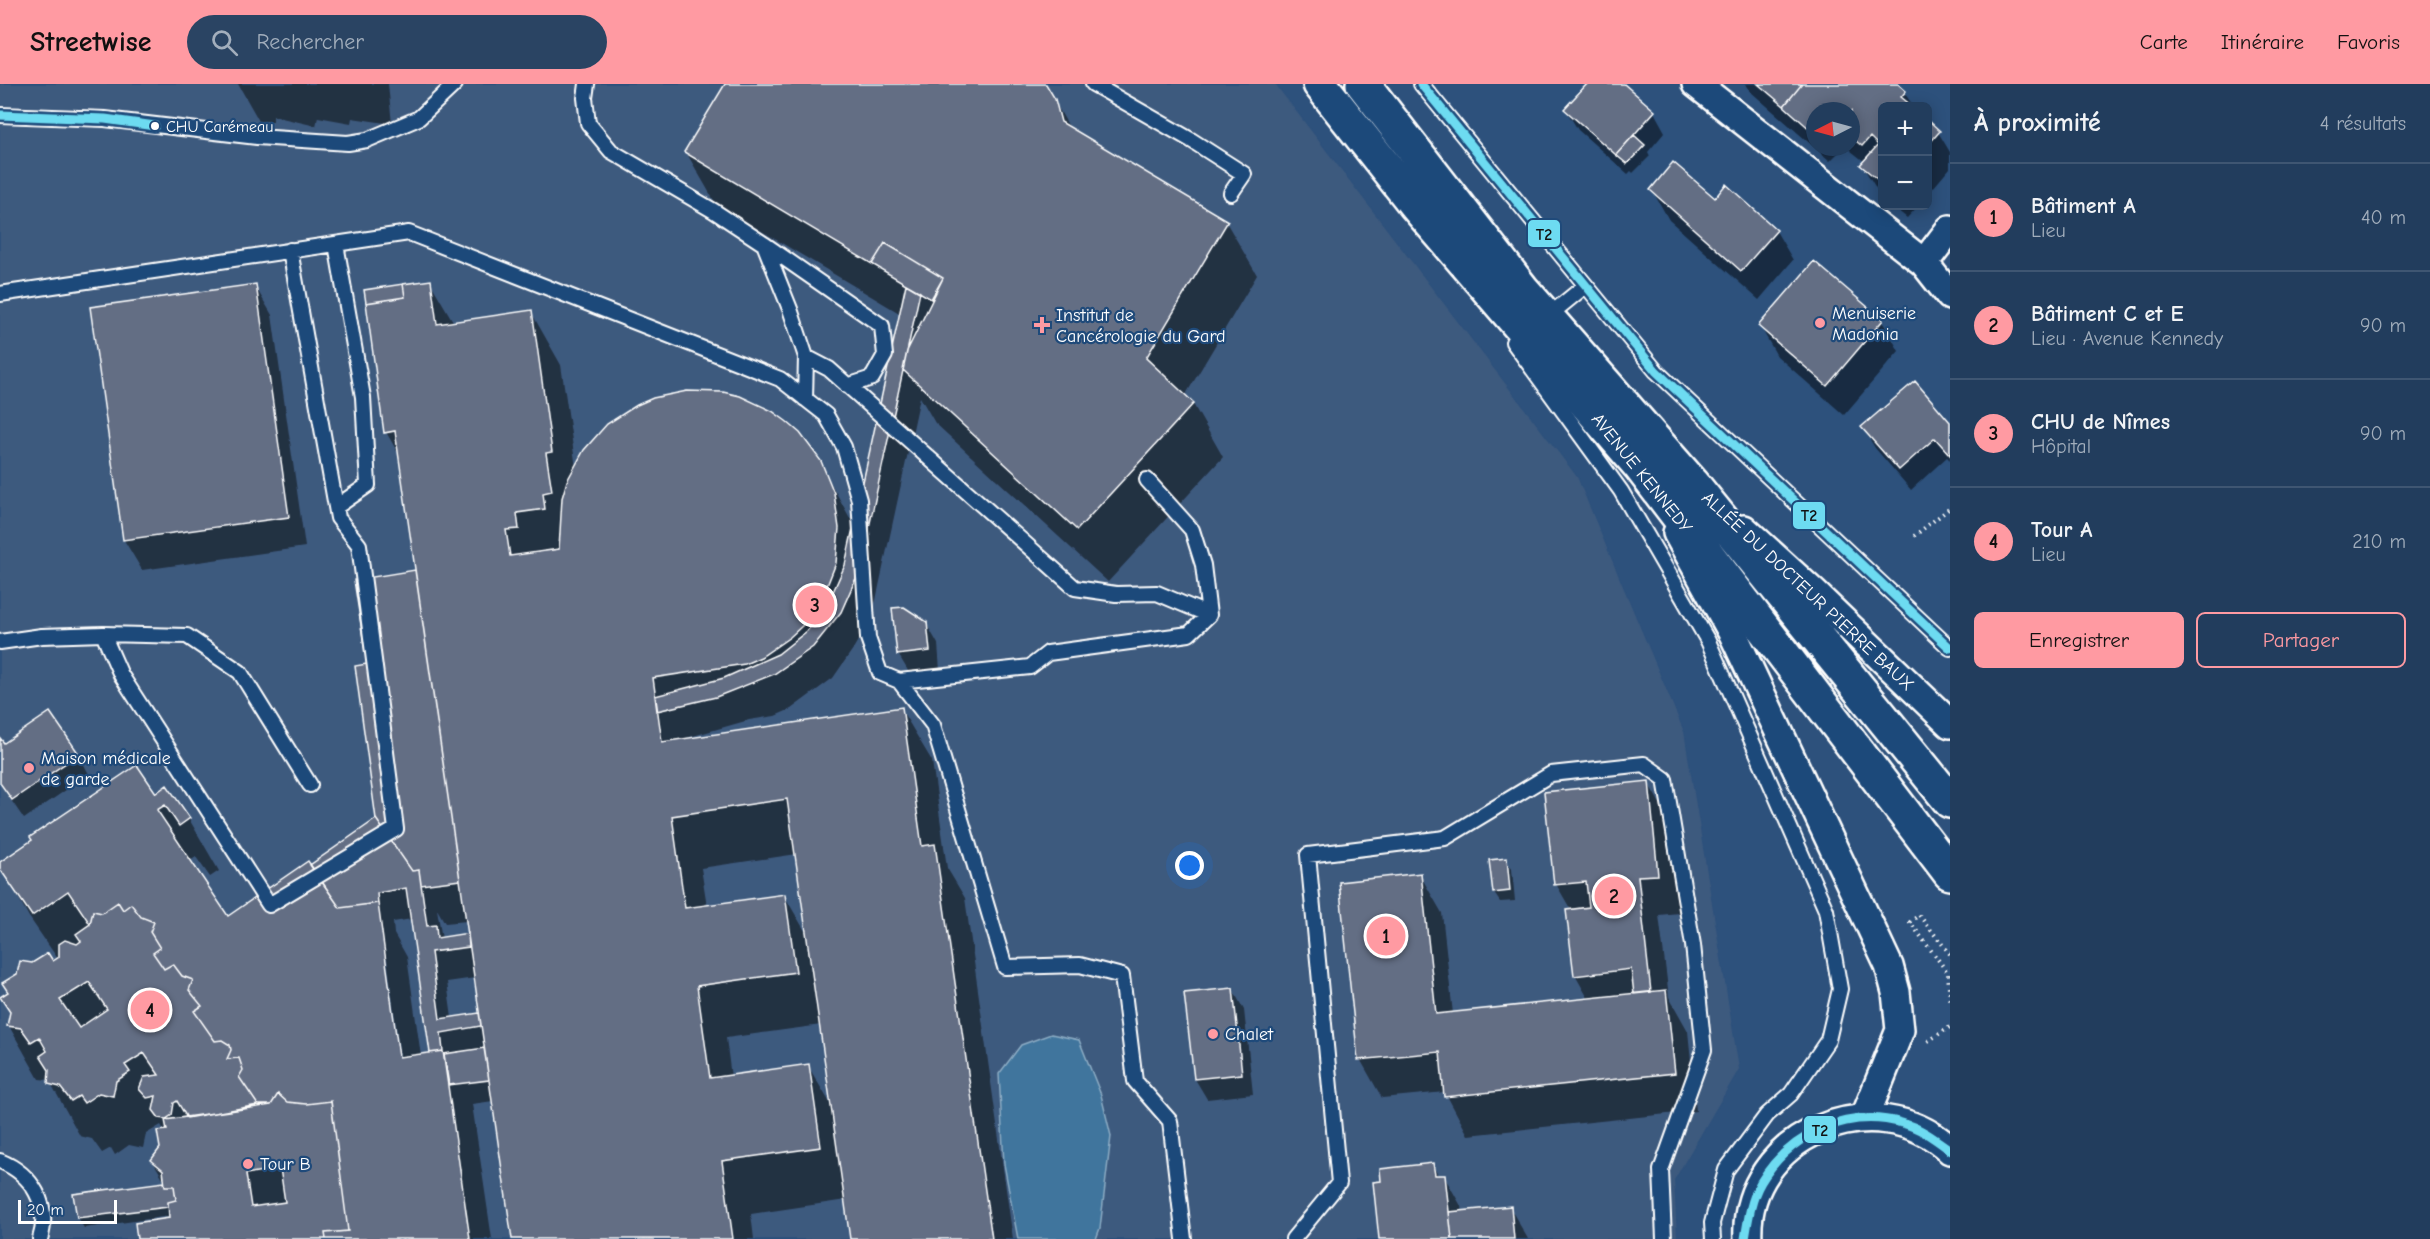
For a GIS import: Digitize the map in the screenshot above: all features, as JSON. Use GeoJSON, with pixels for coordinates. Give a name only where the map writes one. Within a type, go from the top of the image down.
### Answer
{"type":"FeatureCollection","features":[{"type":"Feature","properties":{"kind":"main road","name":"AVENUE KENNEDY"},"geometry":{"type":"LineString","coordinates":[[1320,84],[1414,203],[1640,466],[1950,873]]}},
{"type":"Feature","properties":{"kind":"main road","name":"AVENUE KENNEDY"},"geometry":{"type":"LineString","coordinates":[[1363,84],[1547,318],[1692,483],[1950,801]]}},
{"type":"Feature","properties":{"kind":"street"},"geometry":{"type":"LineString","coordinates":[[1696,84],[1924,263],[1950,296]]}},
{"type":"Feature","properties":{"kind":"street"},"geometry":{"type":"LineString","coordinates":[[1924,263],[1950,228]]}},
{"type":"Feature","properties":{"kind":"street"},"geometry":{"type":"LineString","coordinates":[[1640,466],[1733,634],[1889,966],[1896,992],[1900,1030],[1865,1117]]}},
{"type":"Feature","properties":{"kind":"street","name":"ALLÉE DU DOCTEUR PIERRE BAUX"},"geometry":{"type":"LineString","coordinates":[[1692,483],[1814,593],[1950,724]]}},
{"type":"Feature","properties":{"kind":"street"},"geometry":{"type":"LineString","coordinates":[[1747,1233],[1761,1181],[1787,1149],[1823,1126],[1865,1117],[1897,1120],[1936,1137],[1950,1150]]}},
{"type":"Feature","properties":{"kind":"lane"},"geometry":{"type":"LineString","coordinates":[[0,115],[105,119],[246,135],[348,143],[367,140],[419,118],[455,84]]}},
{"type":"Feature","properties":{"kind":"lane"},"geometry":{"type":"LineString","coordinates":[[587,84],[585,98],[588,123],[611,151],[714,211],[882,326],[885,355],[872,378],[847,386]]}},
{"type":"Feature","properties":{"kind":"lane"},"geometry":{"type":"LineString","coordinates":[[1093,84],[1191,140],[1244,174],[1231,193]]}},
{"type":"Feature","properties":{"kind":"lane"},"geometry":{"type":"LineString","coordinates":[[1421,84],[1656,370],[1950,648]]}},
{"type":"Feature","properties":{"kind":"lane"},"geometry":{"type":"LineString","coordinates":[[1414,203],[1621,491],[1708,640],[1826,910],[1840,988],[1828,1040],[1791,1094],[1767,1115],[1726,1170],[1712,1223],[1713,1239]]}},
{"type":"Feature","properties":{"kind":"lane"},"geometry":{"type":"LineString","coordinates":[[0,294],[409,233],[780,379],[826,415],[844,447],[859,500],[868,638],[880,673],[899,681],[1030,667],[1048,653],[1188,634],[1209,615]]}},
{"type":"Feature","properties":{"kind":"lane"},"geometry":{"type":"LineString","coordinates":[[336,244],[363,397],[368,485],[336,507]]}},
{"type":"Feature","properties":{"kind":"lane"},"geometry":{"type":"LineString","coordinates":[[764,244],[806,357],[805,399]]}},
{"type":"Feature","properties":{"kind":"lane"},"geometry":{"type":"LineString","coordinates":[[103,634],[121,675],[269,905],[396,829],[359,545],[338,518],[290,250]]}},
{"type":"Feature","properties":{"kind":"lane"},"geometry":{"type":"LineString","coordinates":[[1547,318],[1585,286]]}},
{"type":"Feature","properties":{"kind":"lane"},"geometry":{"type":"LineString","coordinates":[[806,357],[829,369],[1075,588],[1116,594],[1157,593],[1209,615]]}},
{"type":"Feature","properties":{"kind":"lane"},"geometry":{"type":"LineString","coordinates":[[1146,480],[1192,530],[1203,565],[1209,615]]}},
{"type":"Feature","properties":{"kind":"lane"},"geometry":{"type":"LineString","coordinates":[[0,642],[42,636],[103,634],[187,636],[240,672],[310,785]]}},
{"type":"Feature","properties":{"kind":"lane"},"geometry":{"type":"LineString","coordinates":[[899,681],[933,725],[1005,967],[1080,965],[1122,976],[1135,1081],[1170,1121],[1184,1239]]}},
{"type":"Feature","properties":{"kind":"lane"},"geometry":{"type":"LineString","coordinates":[[1293,1239],[1339,1183],[1308,855],[1445,838],[1551,774],[1644,764],[1665,779],[1693,945],[1704,1050],[1661,1170],[1664,1239]]}},
{"type":"Feature","properties":{"kind":"lane"},"geometry":{"type":"LineString","coordinates":[[0,1161],[24,1175],[38,1196],[43,1215],[40,1239]]}},
{"type":"Feature","properties":{"kind":"path"},"geometry":{"type":"LineString","coordinates":[[1914,536],[1950,508]]}},
{"type":"Feature","properties":{"kind":"path"},"geometry":{"type":"LineString","coordinates":[[1950,954],[1919,915],[1910,922],[1948,973],[1950,1004]]}},
{"type":"Feature","properties":{"kind":"shaded area"},"geometry":{"type":"Polygon","coordinates":[[[0,84],[1275,84],[1577,477],[1684,732],[1739,1069],[1674,1180],[1677,1239],[0,1239],[0,84]]]}},
{"type":"Feature","properties":{"kind":"shaded area"},"geometry":{"type":"Polygon","coordinates":[[[1051,1034],[1079,1040],[1101,1095],[1111,1136],[1100,1228],[1096,1239],[1018,1239],[1004,1164],[999,1074],[1021,1045],[1051,1034]]]}},
{"type":"Feature","properties":{"kind":"building","name":"Institut de Cancérologie du Gard"},"geometry":{"type":"Polygon","coordinates":[[[725,84],[1046,84],[1055,99],[1061,122],[1228,221],[1146,358],[1194,403],[1077,530],[903,370],[907,351],[943,278],[885,243],[872,264],[684,152],[725,84]]]}},
{"type":"Feature","properties":{"kind":"building"},"geometry":{"type":"Polygon","coordinates":[[[1587,84],[1624,84],[1655,111],[1616,155],[1564,109],[1587,84]]]}},
{"type":"Feature","properties":{"kind":"building"},"geometry":{"type":"Polygon","coordinates":[[[1758,84],[1802,84],[1784,106],[1758,84]]]}},
{"type":"Feature","properties":{"kind":"building"},"geometry":{"type":"Polygon","coordinates":[[[1802,84],[1898,84],[1906,91],[1901,97],[1907,102],[1878,102],[1878,145],[1870,137],[1862,146],[1860,144],[1860,102],[1806,102],[1806,126],[1784,106],[1802,84]]]}},
{"type":"Feature","properties":{"kind":"building"},"geometry":{"type":"Polygon","coordinates":[[[1932,124],[1940,131],[1932,140],[1932,124]]]}},
{"type":"Feature","properties":{"kind":"building"},"geometry":{"type":"Polygon","coordinates":[[[1634,135],[1645,145],[1627,164],[1616,155],[1634,135]]]}},
{"type":"Feature","properties":{"kind":"building"},"geometry":{"type":"Polygon","coordinates":[[[1878,145],[1878,180],[1860,165],[1878,145]]]}},
{"type":"Feature","properties":{"kind":"building"},"geometry":{"type":"Polygon","coordinates":[[[1673,162],[1715,198],[1726,184],[1777,230],[1741,271],[1650,190],[1673,162]]]}},
{"type":"Feature","properties":{"kind":"building"},"geometry":{"type":"Polygon","coordinates":[[[885,243],[943,278],[931,299],[872,264],[885,243]]]}},
{"type":"Feature","properties":{"kind":"building","name":"Menuiserie Madonia"},"geometry":{"type":"Polygon","coordinates":[[[1814,261],[1883,320],[1827,386],[1758,326],[1814,261]]]}},
{"type":"Feature","properties":{"kind":"building"},"geometry":{"type":"Polygon","coordinates":[[[431,280],[437,324],[532,310],[552,452],[546,453],[552,491],[543,493],[545,509],[517,513],[519,529],[506,530],[510,556],[559,549],[562,498],[567,481],[584,450],[607,424],[653,398],[687,391],[723,392],[740,396],[772,411],[786,421],[800,433],[821,461],[834,493],[839,528],[836,563],[823,596],[803,625],[761,657],[745,664],[653,678],[662,742],[902,707],[922,846],[935,844],[992,1239],[850,1239],[787,799],[672,816],[685,908],[785,894],[796,972],[697,986],[710,1078],[809,1064],[821,1147],[722,1161],[733,1239],[512,1239],[395,431],[384,433],[366,303],[405,297],[403,284],[431,280]]]}},
{"type":"Feature","properties":{"kind":"building"},"geometry":{"type":"Polygon","coordinates":[[[256,284],[289,517],[123,540],[90,307],[256,284]]]}},
{"type":"Feature","properties":{"kind":"building"},"geometry":{"type":"Polygon","coordinates":[[[403,284],[405,297],[366,303],[364,290],[403,284]]]}},
{"type":"Feature","properties":{"kind":"building"},"geometry":{"type":"Polygon","coordinates":[[[906,284],[920,292],[860,569],[841,612],[813,647],[774,674],[716,697],[657,711],[655,696],[724,678],[778,654],[807,631],[828,603],[845,565],[906,284]]]}},
{"type":"Feature","properties":{"kind":"building"},"geometry":{"type":"Polygon","coordinates":[[[1915,381],[1950,422],[1950,455],[1935,438],[1899,470],[1861,427],[1915,381]]]}},
{"type":"Feature","properties":{"kind":"building"},"geometry":{"type":"Polygon","coordinates":[[[415,570],[460,880],[421,885],[419,870],[412,871],[376,819],[355,666],[367,664],[354,580],[415,570]]]}},
{"type":"Feature","properties":{"kind":"building"},"geometry":{"type":"Polygon","coordinates":[[[904,607],[927,622],[930,651],[897,655],[892,608],[904,607]]]}},
{"type":"Feature","properties":{"kind":"building","name":"Maison médicale de garde"},"geometry":{"type":"Polygon","coordinates":[[[50,712],[79,754],[12,800],[0,783],[0,738],[4,743],[50,712]]]}},
{"type":"Feature","properties":{"kind":"building"},"geometry":{"type":"Polygon","coordinates":[[[137,765],[156,793],[167,785],[190,818],[179,826],[165,805],[157,810],[228,916],[308,861],[340,908],[378,903],[399,1057],[443,1051],[470,1239],[326,1239],[325,1233],[348,1231],[331,1101],[306,1104],[287,1102],[278,1094],[271,1105],[258,1105],[239,1077],[243,1070],[239,1058],[227,1059],[231,1050],[230,1045],[222,1040],[215,1041],[194,1011],[202,1006],[189,990],[193,980],[182,976],[173,964],[164,969],[153,953],[160,948],[150,932],[154,922],[141,917],[131,904],[123,910],[118,902],[102,913],[93,911],[90,924],[68,891],[32,916],[0,869],[0,862],[32,840],[30,837],[137,765]]]}},
{"type":"Feature","properties":{"kind":"building"},"geometry":{"type":"Polygon","coordinates":[[[1649,781],[1658,875],[1638,876],[1651,992],[1634,994],[1631,969],[1574,976],[1566,910],[1589,907],[1586,882],[1554,885],[1544,792],[1649,781]]]}},
{"type":"Feature","properties":{"kind":"building"},"geometry":{"type":"Polygon","coordinates":[[[376,819],[412,871],[419,870],[427,926],[436,925],[437,938],[468,933],[469,947],[431,952],[440,1019],[479,1013],[481,1026],[441,1033],[443,1051],[430,1053],[406,888],[377,893],[378,903],[340,908],[310,865],[376,819]]]}},
{"type":"Feature","properties":{"kind":"building"},"geometry":{"type":"Polygon","coordinates":[[[1507,858],[1510,891],[1493,893],[1489,860],[1507,858]]]}},
{"type":"Feature","properties":{"kind":"building"},"geometry":{"type":"Polygon","coordinates":[[[1421,873],[1436,1014],[1666,990],[1675,1073],[1444,1097],[1440,1052],[1358,1060],[1339,882],[1421,873]]]}},
{"type":"Feature","properties":{"kind":"building"},"geometry":{"type":"Polygon","coordinates":[[[118,902],[123,910],[131,904],[141,917],[154,922],[150,932],[160,948],[153,953],[164,969],[173,964],[182,976],[193,980],[189,990],[202,1006],[194,1011],[215,1041],[222,1040],[230,1045],[231,1050],[227,1059],[239,1058],[243,1070],[239,1077],[258,1105],[187,1118],[177,1101],[174,1103],[172,1115],[166,1119],[159,1118],[153,1110],[156,1096],[147,1098],[139,1089],[144,1077],[159,1075],[144,1053],[125,1065],[130,1072],[116,1081],[113,1096],[99,1093],[84,1103],[79,1096],[71,1101],[60,1087],[48,1084],[49,1070],[40,1056],[47,1051],[39,1037],[31,1042],[21,1028],[7,1026],[10,1012],[0,997],[8,992],[2,983],[17,974],[20,961],[32,963],[48,953],[53,961],[59,957],[59,944],[65,940],[77,944],[81,941],[76,934],[90,924],[93,911],[102,913],[118,902]],[[89,982],[60,1000],[79,1028],[107,1009],[89,982]]]}},
{"type":"Feature","properties":{"kind":"building","name":"Chalet"},"geometry":{"type":"Polygon","coordinates":[[[1233,988],[1242,1074],[1194,1079],[1184,993],[1233,988]]]}},
{"type":"Feature","properties":{"kind":"building"},"geometry":{"type":"Polygon","coordinates":[[[484,1048],[489,1080],[449,1085],[444,1054],[484,1048]]]}},
{"type":"Feature","properties":{"kind":"building","name":"Tour B"},"geometry":{"type":"Polygon","coordinates":[[[278,1094],[287,1102],[306,1104],[331,1101],[348,1231],[325,1233],[326,1239],[137,1239],[135,1223],[169,1218],[168,1202],[176,1200],[174,1186],[165,1186],[163,1170],[151,1160],[160,1148],[157,1131],[167,1130],[165,1120],[271,1105],[278,1094]],[[280,1168],[246,1174],[251,1207],[285,1202],[280,1168]]]}},
{"type":"Feature","properties":{"kind":"building"},"geometry":{"type":"Polygon","coordinates":[[[1433,1163],[1435,1175],[1445,1175],[1452,1239],[1379,1239],[1373,1182],[1381,1181],[1380,1169],[1433,1163]]]}},
{"type":"Feature","properties":{"kind":"building"},"geometry":{"type":"Polygon","coordinates":[[[164,1182],[165,1186],[174,1186],[176,1200],[168,1202],[168,1207],[77,1218],[73,1194],[164,1182]]]}},
{"type":"Feature","properties":{"kind":"building"},"geometry":{"type":"Polygon","coordinates":[[[1511,1206],[1514,1239],[1452,1239],[1449,1212],[1511,1206]]]}},
{"type":"Feature","properties":{"kind":"transit line","name":"T2"},"geometry":{"type":"LineString","coordinates":[[1421,84],[1656,371],[1950,648]]}},
{"type":"Feature","properties":{"kind":"transit line","name":"T2"},"geometry":{"type":"LineString","coordinates":[[0,115],[105,119],[155,126]]}},
{"type":"Feature","properties":{"kind":"transit line","name":"T2"},"geometry":{"type":"LineString","coordinates":[[1745,1239],[1752,1202],[1761,1182],[1788,1150],[1804,1138],[1822,1129],[1841,1122],[1881,1119],[1915,1128],[1928,1134],[1950,1150]]}},
{"type":"Feature","properties":{"kind":"place","name":"CHU Carémeau"},"geometry":{"type":"Point","coordinates":[155,126]}},
{"type":"Feature","properties":{"kind":"place","name":"Menuiserie Madonia"},"geometry":{"type":"Point","coordinates":[1820,323]}},
{"type":"Feature","properties":{"kind":"place","name":"Institut de Cancérologie du Gard"},"geometry":{"type":"Point","coordinates":[1042,325]}},
{"type":"Feature","properties":{"kind":"place","name":"CHU de Nîmes"},"geometry":{"type":"Point","coordinates":[815,605]}},
{"type":"Feature","properties":{"kind":"place","name":"Maison médicale de garde"},"geometry":{"type":"Point","coordinates":[29,768]}},
{"type":"Feature","properties":{"kind":"place","name":"Bâtiment C et E"},"geometry":{"type":"Point","coordinates":[1614,896]}},
{"type":"Feature","properties":{"kind":"place","name":"Bâtiment A"},"geometry":{"type":"Point","coordinates":[1386,936]}},
{"type":"Feature","properties":{"kind":"place","name":"Tour A"},"geometry":{"type":"Point","coordinates":[150,1010]}},
{"type":"Feature","properties":{"kind":"place","name":"Chalet"},"geometry":{"type":"Point","coordinates":[1213,1034]}},
{"type":"Feature","properties":{"kind":"place","name":"Tour B"},"geometry":{"type":"Point","coordinates":[248,1164]}}]}
